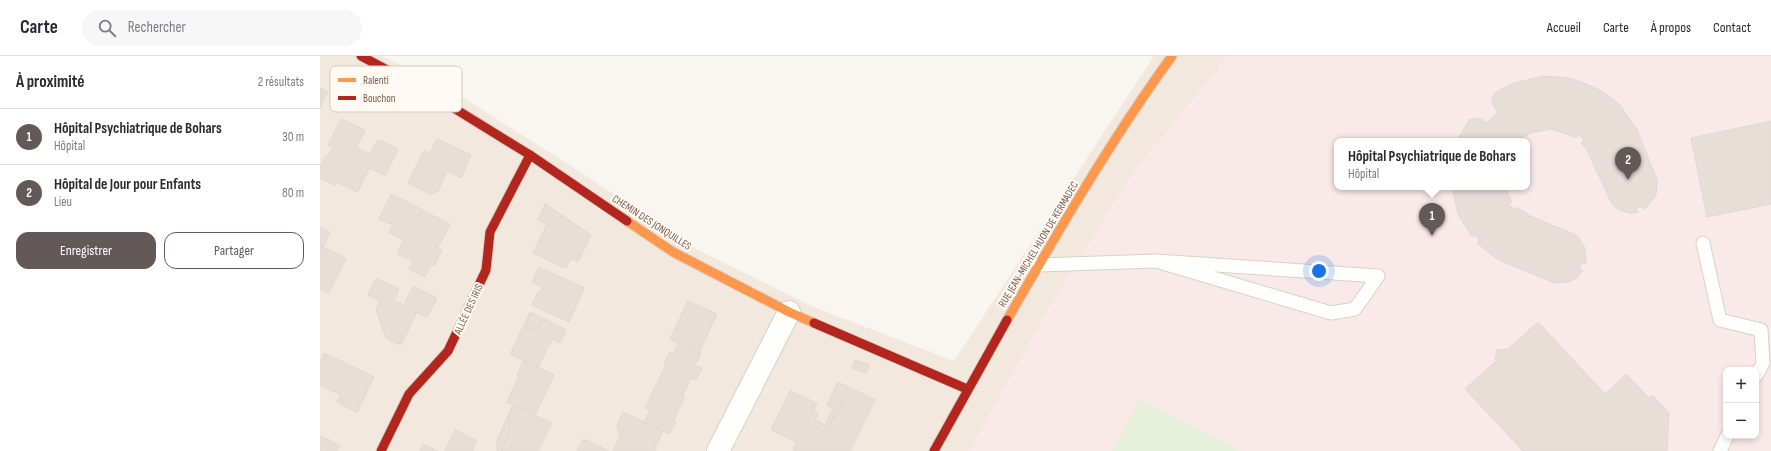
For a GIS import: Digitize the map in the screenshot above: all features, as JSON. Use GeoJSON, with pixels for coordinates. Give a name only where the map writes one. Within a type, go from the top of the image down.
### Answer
{"type":"FeatureCollection","features":[{"type":"Feature","properties":{"kind":"street","name":"CHEMIN DES JONQUILLES"},"geometry":{"type":"LineString","coordinates":[[361,56],[380,66]]}},
{"type":"Feature","properties":{"kind":"street","name":"RUE JEAN-MICHEL HUON DE KERMADEC"},"geometry":{"type":"LineString","coordinates":[[934,451],[967,389],[1125,122],[1172,56]]}},
{"type":"Feature","properties":{"kind":"street","name":"CHEMIN DES JONQUILLES"},"geometry":{"type":"LineString","coordinates":[[460,112],[530,155],[673,252],[789,312],[967,389]]}},
{"type":"Feature","properties":{"kind":"street","name":"ALLÉE DES IRIS"},"geometry":{"type":"LineString","coordinates":[[381,451],[409,394],[448,352],[486,270],[490,232],[530,155]]}},
{"type":"Feature","properties":{"kind":"street"},"geometry":{"type":"LineString","coordinates":[[718,451],[789,312]]}},
{"type":"Feature","properties":{"kind":"lane"},"geometry":{"type":"LineString","coordinates":[[1703,243],[1720,320],[1766,329],[1762,363],[1759,370]]}},
{"type":"Feature","properties":{"kind":"lane"},"geometry":{"type":"LineString","coordinates":[[1039,265],[1156,261],[1378,276],[1355,308],[1331,313],[1156,261]]}},
{"type":"Feature","properties":{"kind":"lane"},"geometry":{"type":"LineString","coordinates":[[1720,451],[1726,439]]}},
{"type":"Feature","properties":{"kind":"shaded area"},"geometry":{"type":"Polygon","coordinates":[[[320,56],[382,56],[402,66],[330,66],[330,112],[462,112],[462,97],[582,173],[696,249],[816,308],[954,361],[1154,56],[1771,56],[1771,451],[320,451],[320,56]]]}},
{"type":"Feature","properties":{"kind":"shaded area"},"geometry":{"type":"Polygon","coordinates":[[[1228,56],[1771,56],[1771,451],[969,451],[1053,300],[1133,172],[1228,56]]]}},
{"type":"Feature","properties":{"kind":"green space"},"geometry":{"type":"Polygon","coordinates":[[[1139,399],[1241,451],[1112,451],[1139,399]]]}},
{"type":"Feature","properties":{"kind":"building"},"geometry":{"type":"Polygon","coordinates":[[[1543,76],[1568,78],[1587,84],[1605,93],[1620,105],[1637,130],[1657,180],[1656,195],[1647,207],[1644,209],[1642,206],[1636,208],[1638,212],[1630,213],[1619,210],[1612,204],[1587,150],[1581,143],[1584,140],[1579,135],[1576,138],[1551,129],[1530,133],[1523,138],[1459,138],[1469,120],[1478,118],[1487,123],[1498,112],[1492,101],[1493,96],[1496,92],[1514,83],[1543,76]]]}},
{"type":"Feature","properties":{"kind":"building"},"geometry":{"type":"Polygon","coordinates":[[[320,88],[328,92],[320,108],[320,88]]]}},
{"type":"Feature","properties":{"kind":"building"},"geometry":{"type":"Polygon","coordinates":[[[341,119],[365,130],[356,148],[370,154],[378,140],[398,149],[385,175],[369,168],[358,192],[336,182],[335,185],[320,178],[320,167],[326,155],[329,156],[333,147],[328,145],[341,119]]]}},
{"type":"Feature","properties":{"kind":"building"},"geometry":{"type":"Polygon","coordinates":[[[1771,121],[1771,204],[1707,217],[1691,138],[1771,121]]]}},
{"type":"Feature","properties":{"kind":"building"},"geometry":{"type":"Polygon","coordinates":[[[437,139],[471,155],[461,178],[447,171],[438,191],[430,194],[408,183],[424,151],[430,153],[437,139]]]}},
{"type":"Feature","properties":{"kind":"building"},"geometry":{"type":"Polygon","coordinates":[[[1453,190],[1506,190],[1512,202],[1509,205],[1514,210],[1517,207],[1530,216],[1574,234],[1579,238],[1585,248],[1586,264],[1582,262],[1579,269],[1583,270],[1577,278],[1568,282],[1554,283],[1497,259],[1477,243],[1479,240],[1475,235],[1472,237],[1458,214],[1453,190]]]}},
{"type":"Feature","properties":{"kind":"building"},"geometry":{"type":"Polygon","coordinates":[[[391,194],[450,224],[441,243],[440,242],[437,247],[442,250],[434,266],[431,265],[425,277],[409,269],[413,261],[397,254],[404,240],[389,233],[393,225],[379,219],[391,194]]]}},
{"type":"Feature","properties":{"kind":"building"},"geometry":{"type":"Polygon","coordinates":[[[545,204],[591,235],[578,262],[571,258],[566,268],[533,253],[547,224],[538,220],[545,204]]]}},
{"type":"Feature","properties":{"kind":"building"},"geometry":{"type":"Polygon","coordinates":[[[320,227],[330,232],[323,247],[346,258],[329,293],[320,289],[320,227]]]}},
{"type":"Feature","properties":{"kind":"building"},"geometry":{"type":"Polygon","coordinates":[[[539,267],[584,288],[569,322],[532,305],[538,292],[540,293],[543,287],[532,282],[539,267]]]}},
{"type":"Feature","properties":{"kind":"building"},"geometry":{"type":"Polygon","coordinates":[[[376,278],[399,289],[394,300],[404,305],[413,286],[437,298],[427,317],[417,312],[401,345],[386,338],[376,310],[380,301],[368,295],[376,278]]]}},
{"type":"Feature","properties":{"kind":"building"},"geometry":{"type":"Polygon","coordinates":[[[688,301],[717,314],[699,353],[670,339],[688,301]]]}},
{"type":"Feature","properties":{"kind":"building"},"geometry":{"type":"Polygon","coordinates":[[[530,312],[542,318],[536,331],[524,325],[530,312]]]}},
{"type":"Feature","properties":{"kind":"building"},"geometry":{"type":"Polygon","coordinates":[[[542,318],[566,330],[560,343],[552,339],[538,367],[510,354],[524,325],[536,331],[542,318]]]}},
{"type":"Feature","properties":{"kind":"building"},"geometry":{"type":"Polygon","coordinates":[[[1538,322],[1605,394],[1626,374],[1649,398],[1652,395],[1669,413],[1667,451],[1523,451],[1465,389],[1497,360],[1495,359],[1497,350],[1507,350],[1538,322]]]}},
{"type":"Feature","properties":{"kind":"building"},"geometry":{"type":"Polygon","coordinates":[[[679,343],[701,354],[695,365],[702,368],[696,380],[691,378],[683,395],[657,383],[666,365],[664,364],[670,352],[673,354],[679,343]]]}},
{"type":"Feature","properties":{"kind":"building"},"geometry":{"type":"Polygon","coordinates":[[[324,353],[374,377],[357,412],[337,402],[340,395],[320,385],[320,361],[324,353]]]}},
{"type":"Feature","properties":{"kind":"building"},"geometry":{"type":"Polygon","coordinates":[[[524,360],[554,375],[535,415],[507,402],[519,376],[517,375],[524,360]]]}},
{"type":"Feature","properties":{"kind":"building"},"geometry":{"type":"Polygon","coordinates":[[[855,360],[869,365],[866,373],[852,368],[855,360]]]}},
{"type":"Feature","properties":{"kind":"building"},"geometry":{"type":"Polygon","coordinates":[[[838,382],[875,400],[850,451],[796,451],[793,450],[797,442],[771,430],[790,391],[817,403],[807,424],[826,433],[842,401],[831,396],[838,382]]]}},
{"type":"Feature","properties":{"kind":"building"},"geometry":{"type":"Polygon","coordinates":[[[657,383],[685,396],[673,421],[676,422],[669,434],[644,422],[650,410],[645,408],[657,383]]]}},
{"type":"Feature","properties":{"kind":"building"},"geometry":{"type":"Polygon","coordinates":[[[831,396],[842,401],[826,433],[807,424],[813,411],[818,413],[815,420],[825,425],[833,408],[827,405],[831,396]]]}},
{"type":"Feature","properties":{"kind":"building"},"geometry":{"type":"Polygon","coordinates":[[[513,405],[552,423],[538,451],[501,451],[509,434],[510,422],[506,420],[513,405]]]}},
{"type":"Feature","properties":{"kind":"building"},"geometry":{"type":"Polygon","coordinates":[[[623,412],[663,431],[654,450],[657,451],[613,451],[620,435],[617,425],[623,412]]]}},
{"type":"Feature","properties":{"kind":"building"},"geometry":{"type":"Polygon","coordinates":[[[506,420],[510,422],[509,434],[501,451],[498,451],[497,441],[506,420]]]}},
{"type":"Feature","properties":{"kind":"building"},"geometry":{"type":"Polygon","coordinates":[[[455,430],[477,441],[472,451],[445,451],[455,430]]]}},
{"type":"Feature","properties":{"kind":"building"},"geometry":{"type":"Polygon","coordinates":[[[320,436],[340,445],[337,451],[320,451],[320,436]]]}},
{"type":"Feature","properties":{"kind":"building"},"geometry":{"type":"Polygon","coordinates":[[[583,439],[609,451],[577,451],[583,439]]]}},
{"type":"Feature","properties":{"kind":"building"},"geometry":{"type":"Polygon","coordinates":[[[423,444],[438,451],[420,451],[423,444]]]}},
{"type":"Feature","properties":{"kind":"traffic: slow"},"geometry":{"type":"LineString","coordinates":[[1007,320],[1066,219],[1107,153],[1172,56]]}},
{"type":"Feature","properties":{"kind":"traffic: slow"},"geometry":{"type":"LineString","coordinates":[[627,221],[673,252],[789,312],[814,323]]}},
{"type":"Feature","properties":{"kind":"traffic: jam"},"geometry":{"type":"LineString","coordinates":[[361,56],[380,66]]}},
{"type":"Feature","properties":{"kind":"traffic: jam"},"geometry":{"type":"LineString","coordinates":[[460,112],[530,155],[627,221]]}},
{"type":"Feature","properties":{"kind":"traffic: jam"},"geometry":{"type":"LineString","coordinates":[[381,451],[409,394],[448,351],[486,270],[490,232],[530,155]]}},
{"type":"Feature","properties":{"kind":"traffic: jam"},"geometry":{"type":"LineString","coordinates":[[934,451],[1007,320]]}},
{"type":"Feature","properties":{"kind":"traffic: jam"},"geometry":{"type":"LineString","coordinates":[[814,323],[967,389]]}},
{"type":"Feature","properties":{"kind":"place","name":"Hôpital de Jour pour Enfants"},"geometry":{"type":"Point","coordinates":[1628,180]}},
{"type":"Feature","properties":{"kind":"place","name":"Hôpital Psychiatrique de Bohars"},"geometry":{"type":"Point","coordinates":[1432,236]}}]}
